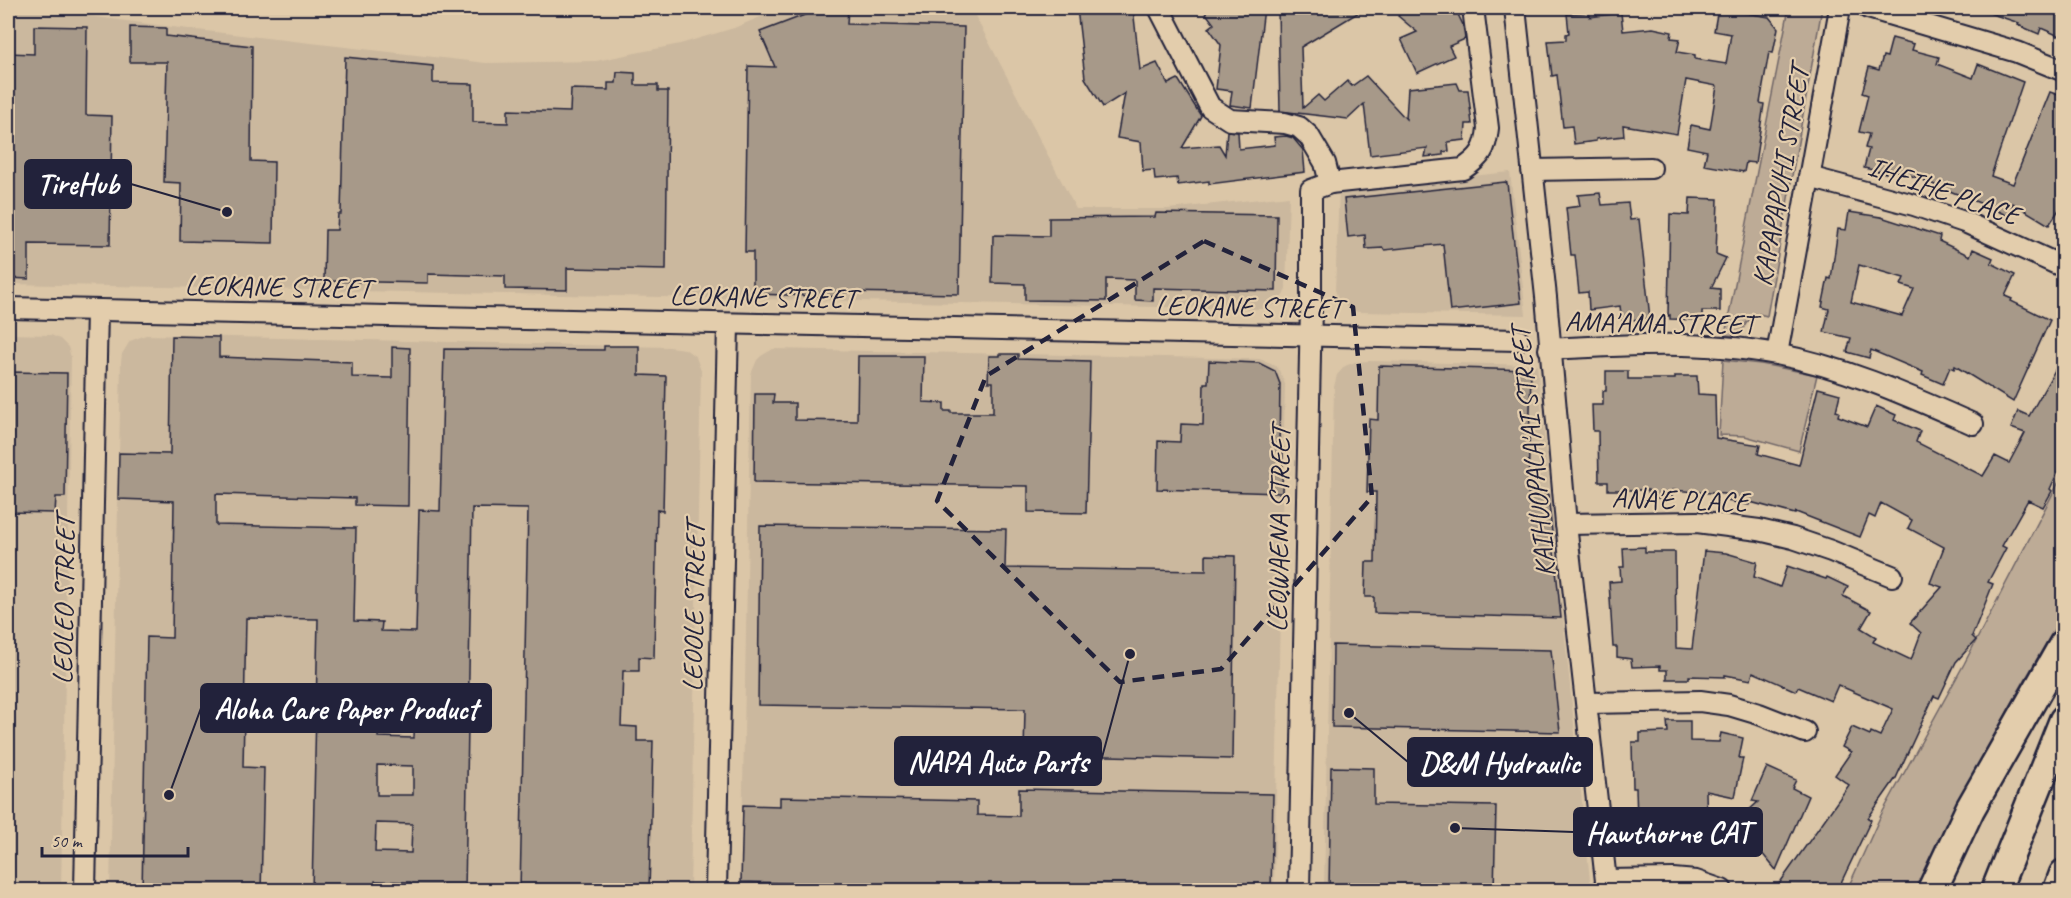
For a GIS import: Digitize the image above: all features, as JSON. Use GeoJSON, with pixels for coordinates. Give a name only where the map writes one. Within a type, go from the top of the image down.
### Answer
{"type":"FeatureCollection","features":[{"type":"Feature","properties":{"kind":"highway"},"geometry":{"type":"LineString","coordinates":[[1932,891],[1970,809],[2064,644]]}},
{"type":"Feature","properties":{"kind":"highway"},"geometry":{"type":"LineString","coordinates":[[1996,891],[2064,720]]}},
{"type":"Feature","properties":{"kind":"highway"},"geometry":{"type":"LineString","coordinates":[[2058,891],[2064,874]]}},
{"type":"Feature","properties":{"kind":"street"},"geometry":{"type":"LineString","coordinates":[[1159,8],[1210,107],[1230,120],[1285,123],[1299,127],[1309,136],[1325,163],[1330,183],[1463,169],[1475,161],[1486,143],[1488,128],[1473,8]]}},
{"type":"Feature","properties":{"kind":"street","name":"KAIHUOPALA'AI STREET"},"geometry":{"type":"LineString","coordinates":[[1515,8],[1566,524],[1606,885]]}},
{"type":"Feature","properties":{"kind":"street","name":"KAPAPAPUHI STREET"},"geometry":{"type":"LineString","coordinates":[[1777,354],[1840,8]]}},
{"type":"Feature","properties":{"kind":"street"},"geometry":{"type":"LineString","coordinates":[[1868,8],[2017,52],[2064,71]]}},
{"type":"Feature","properties":{"kind":"street"},"geometry":{"type":"LineString","coordinates":[[1532,170],[1651,168]]}},
{"type":"Feature","properties":{"kind":"street","name":"IHEIHE PLACE"},"geometry":{"type":"LineString","coordinates":[[1809,177],[1914,205],[1967,223],[2057,264]]}},
{"type":"Feature","properties":{"kind":"street","name":"LEOWAENA STREET"},"geometry":{"type":"LineString","coordinates":[[1299,891],[1311,336],[1311,190],[1330,183]]}},
{"type":"Feature","properties":{"kind":"street","name":"LEOKANE STREET"},"geometry":{"type":"LineString","coordinates":[[8,308],[1518,340]]}},
{"type":"Feature","properties":{"kind":"street","name":"LEOLEO STREET"},"geometry":{"type":"LineString","coordinates":[[85,891],[97,310]]}},
{"type":"Feature","properties":{"kind":"street","name":"LEOOLE STREET"},"geometry":{"type":"LineString","coordinates":[[716,891],[728,324]]}},
{"type":"Feature","properties":{"kind":"street","name":"AMA'AMA STREET"},"geometry":{"type":"LineString","coordinates":[[1549,349],[1698,346],[1777,354],[1897,390],[1973,424]]}},
{"type":"Feature","properties":{"kind":"street","name":"ANA'E PLACE"},"geometry":{"type":"LineString","coordinates":[[1566,524],[1697,522],[1759,530],[1793,538],[1831,551],[1892,576]]}},
{"type":"Feature","properties":{"kind":"street"},"geometry":{"type":"LineString","coordinates":[[1587,703],[1700,701],[1729,705],[1805,732]]}},
{"type":"Feature","properties":{"kind":"street"},"geometry":{"type":"LineString","coordinates":[[1606,885],[1673,879],[1696,882],[1722,891]]}},
{"type":"Feature","properties":{"kind":"highlighted area"},"geometry":{"type":"Polygon","coordinates":[[[1204,241],[1353,307],[1372,497],[1221,669],[1120,682],[937,501],[986,376],[1204,241]]]}},
{"type":"Feature","properties":{"kind":"shaded area"},"geometry":{"type":"Polygon","coordinates":[[[8,8],[27,8],[486,63],[596,61],[680,44],[734,28],[782,8],[971,8],[1076,209],[1168,209],[1289,196],[1286,288],[1276,304],[1261,309],[8,284],[8,8]]]}},
{"type":"Feature","properties":{"kind":"shaded area"},"geometry":{"type":"Polygon","coordinates":[[[395,8],[577,8],[442,14],[395,8]]]}},
{"type":"Feature","properties":{"kind":"shaded area"},"geometry":{"type":"Polygon","coordinates":[[[1789,8],[1822,8],[1767,316],[1759,314],[1747,322],[1739,336],[1725,335],[1789,8]]]}},
{"type":"Feature","properties":{"kind":"shaded area"},"geometry":{"type":"Polygon","coordinates":[[[1510,172],[1526,315],[1358,312],[1348,308],[1338,298],[1335,290],[1339,190],[1510,172]]]}},
{"type":"Feature","properties":{"kind":"shaded area"},"geometry":{"type":"Polygon","coordinates":[[[8,334],[51,335],[60,339],[68,347],[71,357],[61,890],[8,890],[8,334]]]}},
{"type":"Feature","properties":{"kind":"shaded area"},"geometry":{"type":"Polygon","coordinates":[[[146,335],[669,347],[685,349],[696,357],[701,371],[690,890],[110,890],[121,362],[122,354],[130,341],[146,335]]]}},
{"type":"Feature","properties":{"kind":"shaded area"},"geometry":{"type":"Polygon","coordinates":[[[773,349],[1259,359],[1278,368],[1285,384],[1274,890],[741,890],[751,374],[757,360],[773,349]]]}},
{"type":"Feature","properties":{"kind":"shaded area"},"geometry":{"type":"Polygon","coordinates":[[[1723,360],[1761,364],[1817,375],[1799,451],[1745,436],[1719,435],[1723,360]]]}},
{"type":"Feature","properties":{"kind":"shaded area"},"geometry":{"type":"Polygon","coordinates":[[[1355,362],[1537,365],[1591,890],[1324,890],[1334,387],[1337,375],[1345,366],[1355,362]]]}},
{"type":"Feature","properties":{"kind":"shaded area"},"geometry":{"type":"Polygon","coordinates":[[[2063,474],[2063,614],[1976,769],[1916,890],[1847,890],[1881,815],[1964,664],[2063,474]]]}},
{"type":"Feature","properties":{"kind":"building"},"geometry":{"type":"Polygon","coordinates":[[[823,8],[848,8],[847,24],[964,27],[959,294],[844,292],[844,297],[753,294],[753,252],[745,252],[748,66],[775,67],[760,32],[823,8]]]}},
{"type":"Feature","properties":{"kind":"building"},"geometry":{"type":"Polygon","coordinates":[[[1077,8],[1133,8],[1140,70],[1157,63],[1168,84],[1178,79],[1201,116],[1182,148],[1219,145],[1225,155],[1227,131],[1238,132],[1239,149],[1275,145],[1274,137],[1286,136],[1293,138],[1303,150],[1305,172],[1209,184],[1209,181],[1178,185],[1177,178],[1155,180],[1154,170],[1143,171],[1141,142],[1117,138],[1125,93],[1103,107],[1085,78],[1077,8]]]}},
{"type":"Feature","properties":{"kind":"building"},"geometry":{"type":"Polygon","coordinates":[[[1202,8],[1264,8],[1252,108],[1230,105],[1232,91],[1216,89],[1221,45],[1209,28],[1214,24],[1202,8]]]}},
{"type":"Feature","properties":{"kind":"building"},"geometry":{"type":"Polygon","coordinates":[[[1278,8],[1366,8],[1301,47],[1303,108],[1318,95],[1324,101],[1347,81],[1352,86],[1366,76],[1406,119],[1408,88],[1457,83],[1460,90],[1468,90],[1472,124],[1466,124],[1465,140],[1448,142],[1449,151],[1443,152],[1443,155],[1425,157],[1427,148],[1370,155],[1364,104],[1348,119],[1280,111],[1278,8]]]}},
{"type":"Feature","properties":{"kind":"building"},"geometry":{"type":"Polygon","coordinates":[[[1406,8],[1455,8],[1463,25],[1465,39],[1449,46],[1454,56],[1417,73],[1401,39],[1417,32],[1398,16],[1406,8]]]}},
{"type":"Feature","properties":{"kind":"building"},"geometry":{"type":"Polygon","coordinates":[[[1718,8],[1769,17],[1778,28],[1773,53],[1769,52],[1760,103],[1764,104],[1755,163],[1746,162],[1744,172],[1704,165],[1707,151],[1687,147],[1691,125],[1710,129],[1717,86],[1686,80],[1677,134],[1623,125],[1624,136],[1574,144],[1572,126],[1563,127],[1557,75],[1552,76],[1548,41],[1566,40],[1566,34],[1569,33],[1567,14],[1589,12],[1590,17],[1621,13],[1623,31],[1653,28],[1672,32],[1671,38],[1680,39],[1677,52],[1695,55],[1695,59],[1726,64],[1731,34],[1714,31],[1718,8]]]}},
{"type":"Feature","properties":{"kind":"building"},"geometry":{"type":"Polygon","coordinates":[[[1980,8],[2064,8],[2064,38],[2041,28],[2039,34],[2018,25],[2019,23],[1980,10],[1980,8]]]}},
{"type":"Feature","properties":{"kind":"building"},"geometry":{"type":"Polygon","coordinates":[[[34,26],[87,27],[86,115],[112,116],[110,245],[29,244],[29,279],[8,278],[8,53],[34,54],[34,26]]]}},
{"type":"Feature","properties":{"kind":"building"},"geometry":{"type":"Polygon","coordinates":[[[130,27],[166,28],[166,36],[252,46],[251,161],[274,162],[273,243],[180,241],[181,183],[164,182],[167,62],[130,62],[130,27]]]}},
{"type":"Feature","properties":{"kind":"building"},"geometry":{"type":"Polygon","coordinates":[[[1892,38],[1914,44],[1912,50],[1939,57],[1937,64],[1973,78],[1978,64],[2023,82],[1991,176],[2013,184],[2050,92],[2064,97],[2064,202],[2049,225],[2013,203],[2008,216],[1915,177],[1887,168],[1886,173],[1864,168],[1869,149],[1865,148],[1869,134],[1859,132],[1868,95],[1862,93],[1869,67],[1879,70],[1883,56],[1887,57],[1892,38]]]}},
{"type":"Feature","properties":{"kind":"building"},"geometry":{"type":"Polygon","coordinates":[[[345,57],[433,66],[433,83],[473,84],[473,122],[508,123],[508,110],[570,112],[571,89],[608,90],[608,83],[616,83],[617,72],[635,73],[635,85],[658,85],[658,91],[668,91],[666,270],[567,268],[567,290],[505,289],[505,276],[428,274],[428,283],[324,281],[325,230],[337,230],[338,214],[341,214],[345,57]]]}},
{"type":"Feature","properties":{"kind":"building"},"geometry":{"type":"Polygon","coordinates":[[[1507,183],[1521,303],[1450,311],[1443,244],[1384,250],[1383,248],[1366,249],[1365,235],[1348,237],[1344,199],[1507,183]]]}},
{"type":"Feature","properties":{"kind":"building"},"geometry":{"type":"Polygon","coordinates":[[[1600,193],[1602,205],[1628,203],[1630,220],[1639,219],[1650,318],[1622,321],[1620,306],[1589,310],[1588,292],[1579,293],[1575,255],[1571,255],[1566,208],[1580,206],[1578,195],[1600,193]]]}},
{"type":"Feature","properties":{"kind":"building"},"geometry":{"type":"Polygon","coordinates":[[[1690,198],[1718,199],[1716,254],[1726,258],[1711,288],[1720,289],[1720,311],[1702,311],[1702,320],[1670,319],[1670,315],[1668,316],[1670,214],[1689,215],[1690,198]]]}},
{"type":"Feature","properties":{"kind":"building"},"geometry":{"type":"Polygon","coordinates":[[[1849,212],[1881,217],[1940,236],[1939,241],[1970,256],[1973,249],[1993,258],[1991,263],[2015,275],[2005,296],[2050,320],[2013,402],[1955,366],[1954,369],[1950,367],[1943,384],[1922,375],[1923,372],[1871,350],[1869,358],[1847,352],[1851,338],[1824,332],[1829,309],[1822,307],[1828,278],[1831,279],[1838,229],[1846,230],[1849,212]],[[1859,265],[1851,302],[1902,316],[1914,289],[1901,285],[1904,278],[1859,265]]]}},
{"type":"Feature","properties":{"kind":"building"},"geometry":{"type":"Polygon","coordinates":[[[1156,213],[1277,215],[1276,291],[1153,288],[1153,301],[1135,300],[1135,280],[1106,279],[1106,301],[1025,300],[1025,284],[992,283],[993,235],[1049,236],[1049,218],[1155,217],[1156,213]]]}},
{"type":"Feature","properties":{"kind":"building"},"geometry":{"type":"Polygon","coordinates":[[[172,336],[219,337],[219,357],[352,362],[352,377],[392,378],[392,347],[410,348],[408,506],[355,505],[355,498],[216,494],[216,525],[356,528],[354,621],[382,622],[381,631],[416,632],[419,510],[440,511],[444,349],[604,350],[604,346],[639,346],[639,375],[666,376],[663,511],[657,510],[654,658],[639,657],[639,671],[623,671],[621,726],[637,727],[637,741],[653,741],[649,891],[520,891],[528,509],[472,508],[465,891],[411,891],[411,882],[375,881],[375,891],[312,891],[318,619],[246,618],[243,767],[264,768],[261,891],[142,891],[147,637],[172,638],[174,501],[118,499],[119,453],[170,454],[172,336]],[[378,708],[378,737],[414,738],[415,709],[378,708]],[[377,765],[377,795],[413,795],[413,766],[377,765]],[[376,823],[375,852],[411,853],[412,824],[376,823]]]}},
{"type":"Feature","properties":{"kind":"building"},"geometry":{"type":"Polygon","coordinates":[[[1000,354],[1018,354],[1018,359],[1090,361],[1086,513],[1028,512],[1028,486],[754,482],[755,394],[774,394],[773,403],[795,403],[795,420],[857,421],[858,356],[924,356],[923,402],[944,403],[944,411],[951,411],[951,413],[993,413],[993,382],[988,382],[989,356],[1000,356],[1000,354]]]}},
{"type":"Feature","properties":{"kind":"building"},"geometry":{"type":"Polygon","coordinates":[[[2064,354],[2064,458],[2050,489],[2052,491],[2043,507],[2028,500],[2002,546],[2006,548],[1988,582],[1993,584],[1972,636],[1976,640],[1956,662],[1939,698],[1934,696],[1896,778],[1868,818],[1871,820],[1837,891],[1774,891],[1849,785],[1835,775],[1851,752],[1842,747],[1852,727],[1870,735],[1871,732],[1880,736],[1893,709],[1838,685],[1831,701],[1798,687],[1796,691],[1753,672],[1751,680],[1725,675],[1725,677],[1689,676],[1689,679],[1667,679],[1667,670],[1660,670],[1660,666],[1632,667],[1631,659],[1617,657],[1617,647],[1613,647],[1609,582],[1621,581],[1620,567],[1624,567],[1623,548],[1645,547],[1645,552],[1675,552],[1676,648],[1692,649],[1704,551],[1726,553],[1757,562],[1754,577],[1780,587],[1787,566],[1826,579],[1827,577],[1848,587],[1843,596],[1871,611],[1861,628],[1876,637],[1873,642],[1911,660],[1921,633],[1910,623],[1942,587],[1930,583],[1944,547],[1908,528],[1912,520],[1881,503],[1875,518],[1869,515],[1860,537],[1796,512],[1795,514],[1750,502],[1749,505],[1726,501],[1727,496],[1724,494],[1672,490],[1672,498],[1649,498],[1648,490],[1608,490],[1608,482],[1599,482],[1598,431],[1593,431],[1592,405],[1603,405],[1606,371],[1628,371],[1628,379],[1675,379],[1675,376],[1697,376],[1698,394],[1715,395],[1716,438],[1760,445],[1758,454],[1799,465],[1818,388],[1840,394],[1836,411],[1839,412],[1838,416],[1867,427],[1876,406],[1896,415],[1894,420],[1920,431],[1916,442],[1983,476],[1995,456],[2009,463],[2025,433],[2011,428],[2018,411],[2029,416],[2064,354]]]}},
{"type":"Feature","properties":{"kind":"building"},"geometry":{"type":"Polygon","coordinates":[[[1209,361],[1259,363],[1275,371],[1280,384],[1279,448],[1283,448],[1282,493],[1157,489],[1158,441],[1180,442],[1181,424],[1203,425],[1204,383],[1208,383],[1209,361]]]}},
{"type":"Feature","properties":{"kind":"building"},"geometry":{"type":"Polygon","coordinates":[[[1379,366],[1531,370],[1528,493],[1548,494],[1561,618],[1374,613],[1374,597],[1365,597],[1366,562],[1375,562],[1376,492],[1367,492],[1369,419],[1378,420],[1379,366]]]}},
{"type":"Feature","properties":{"kind":"building"},"geometry":{"type":"Polygon","coordinates":[[[8,372],[67,373],[65,497],[56,497],[55,513],[8,512],[8,372]]]}},
{"type":"Feature","properties":{"kind":"building"},"geometry":{"type":"Polygon","coordinates":[[[760,526],[1006,529],[1005,568],[1206,571],[1206,555],[1235,556],[1232,759],[1024,754],[1025,709],[758,705],[760,526]]]}},
{"type":"Feature","properties":{"kind":"building"},"geometry":{"type":"Polygon","coordinates":[[[1333,645],[1551,650],[1560,732],[1332,727],[1333,645]]]}},
{"type":"Feature","properties":{"kind":"building"},"geometry":{"type":"Polygon","coordinates":[[[1667,721],[1690,721],[1690,741],[1719,742],[1721,733],[1743,738],[1739,758],[1743,758],[1735,797],[1706,791],[1707,830],[1700,830],[1701,852],[1651,854],[1651,834],[1647,834],[1647,820],[1637,820],[1636,788],[1633,788],[1632,742],[1640,742],[1640,733],[1668,732],[1667,721]]]}},
{"type":"Feature","properties":{"kind":"building"},"geometry":{"type":"Polygon","coordinates":[[[1331,767],[1374,768],[1374,804],[1496,806],[1494,891],[1329,890],[1331,767]]]}},
{"type":"Feature","properties":{"kind":"building"},"geometry":{"type":"Polygon","coordinates":[[[1767,767],[1796,780],[1792,788],[1808,796],[1776,870],[1756,846],[1749,852],[1736,837],[1748,811],[1758,802],[1752,801],[1767,767]]]}},
{"type":"Feature","properties":{"kind":"building"},"geometry":{"type":"Polygon","coordinates":[[[1019,789],[1273,794],[1271,891],[1155,891],[741,882],[743,805],[780,806],[780,797],[977,801],[977,815],[1019,816],[1019,789]]]}},
{"type":"Feature","properties":{"kind":"place","name":"TireHub"},"geometry":{"type":"Point","coordinates":[227,212]}},
{"type":"Feature","properties":{"kind":"place","name":"NAPA Auto Parts"},"geometry":{"type":"Point","coordinates":[1130,654]}},
{"type":"Feature","properties":{"kind":"place","name":"D&M Hydraulic"},"geometry":{"type":"Point","coordinates":[1349,713]}},
{"type":"Feature","properties":{"kind":"place","name":"Aloha Care Paper Product"},"geometry":{"type":"Point","coordinates":[169,795]}},
{"type":"Feature","properties":{"kind":"place","name":"Hawthorne CAT"},"geometry":{"type":"Point","coordinates":[1455,828]}}]}
